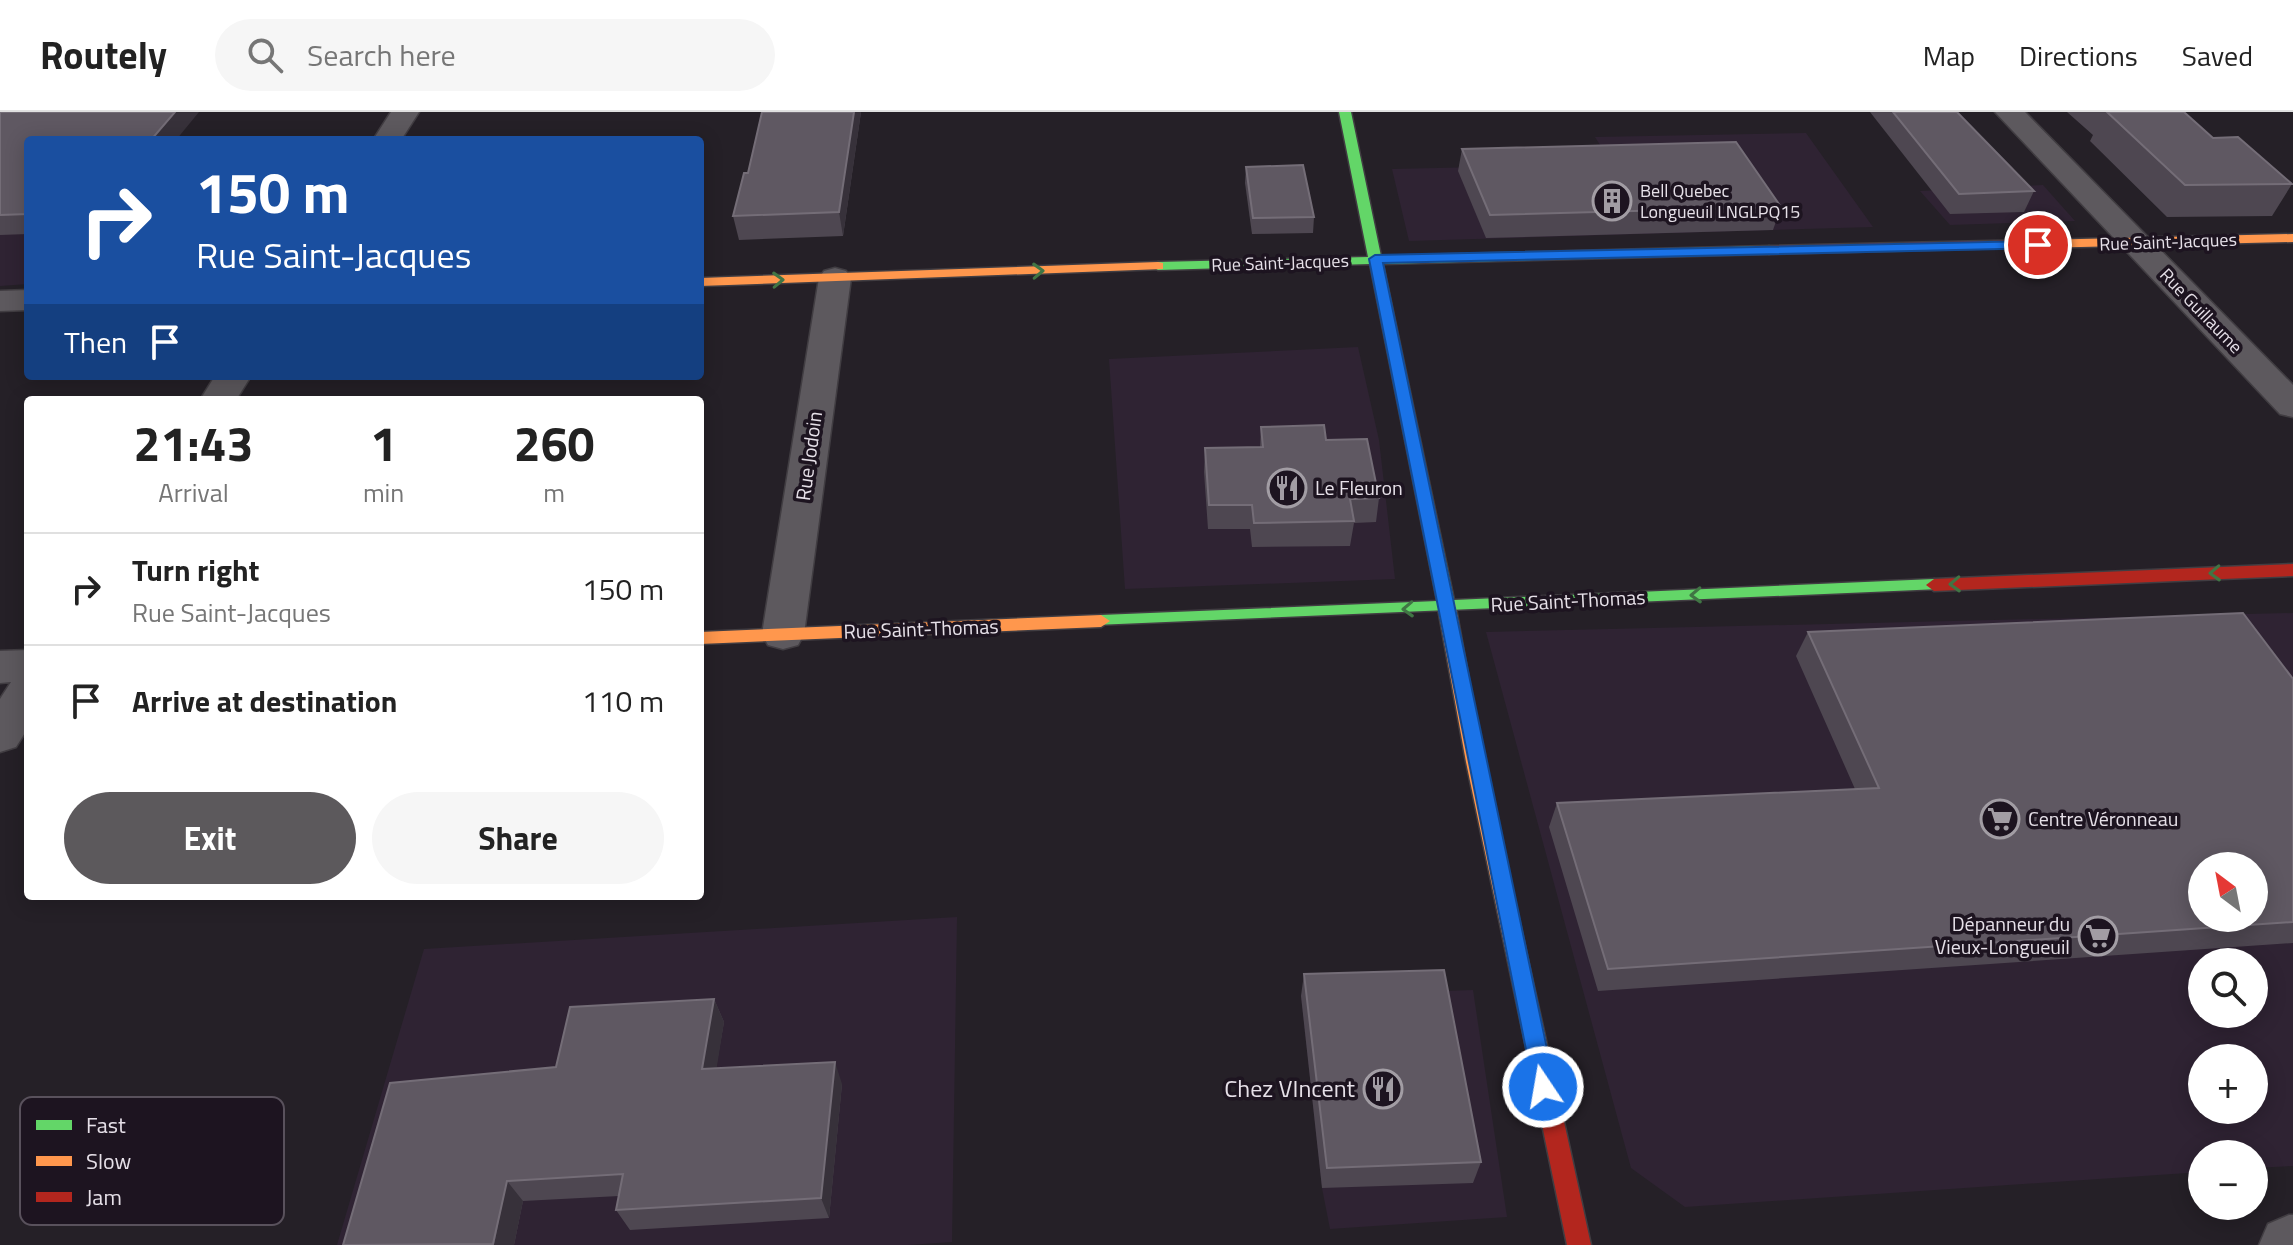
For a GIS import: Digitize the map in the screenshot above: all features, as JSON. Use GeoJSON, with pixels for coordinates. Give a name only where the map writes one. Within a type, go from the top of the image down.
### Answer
{"type":"FeatureCollection","features":[{"type":"Feature","properties":{"kind":"street"},"geometry":{"type":"LineString","coordinates":[[390,136],[405,112]]}},
{"type":"Feature","properties":{"kind":"street"},"geometry":{"type":"LineString","coordinates":[[1345,112],[1447,608],[1478,778],[1579,1245]]}},
{"type":"Feature","properties":{"kind":"street","name":"Rue Guillaume"},"geometry":{"type":"LineString","coordinates":[[2009,112],[2293,406]]}},
{"type":"Feature","properties":{"kind":"street","name":"Rue Saint-Jacques"},"geometry":{"type":"LineString","coordinates":[[704,282],[1375,259],[2293,238]]}},
{"type":"Feature","properties":{"kind":"street","name":"Rue Jodoin"},"geometry":{"type":"LineString","coordinates":[[783,634],[835,278]]}},
{"type":"Feature","properties":{"kind":"street"},"geometry":{"type":"LineString","coordinates":[[0,301],[24,300]]}},
{"type":"Feature","properties":{"kind":"street","name":"Rue Saint-Thomas"},"geometry":{"type":"LineString","coordinates":[[704,638],[2293,570]]}},
{"type":"Feature","properties":{"kind":"street"},"geometry":{"type":"LineString","coordinates":[[0,667],[24,666]]}},
{"type":"Feature","properties":{"kind":"street"},"geometry":{"type":"LineString","coordinates":[[0,735],[24,698]]}},
{"type":"Feature","properties":{"kind":"shaded area"},"geometry":{"type":"Polygon","coordinates":[[[0,112],[24,136],[24,284],[0,286],[0,112]]]}},
{"type":"Feature","properties":{"kind":"shaded area"},"geometry":{"type":"Polygon","coordinates":[[[1806,133],[1873,227],[1409,241],[1392,169],[1612,164],[1595,137],[1806,133]]]}},
{"type":"Feature","properties":{"kind":"shaded area"},"geometry":{"type":"Polygon","coordinates":[[[2043,185],[2075,221],[1950,225],[1920,191],[2043,185]]]}},
{"type":"Feature","properties":{"kind":"shaded area"},"geometry":{"type":"Polygon","coordinates":[[[1358,347],[1379,440],[1395,579],[1125,589],[1109,359],[1358,347]]]}},
{"type":"Feature","properties":{"kind":"shaded area"},"geometry":{"type":"Polygon","coordinates":[[[2293,613],[2293,1166],[2268,1167],[2268,1140],[2188,1140],[2188,1173],[1685,1207],[1631,1168],[1486,632],[2293,613]]]}},
{"type":"Feature","properties":{"kind":"shaded area"},"geometry":{"type":"Polygon","coordinates":[[[957,917],[952,1242],[908,1245],[337,1245],[424,949],[957,917]]]}},
{"type":"Feature","properties":{"kind":"shaded area","name":"Chez VIncent"},"geometry":{"type":"Polygon","coordinates":[[[1473,990],[1507,1217],[1330,1229],[1322,1188],[1301,996],[1473,990]]]}},
{"type":"Feature","properties":{"kind":"building"},"geometry":{"type":"Polygon","coordinates":[[[0,112],[175,112],[154,136],[24,136],[24,214],[0,215],[0,112]]]}},
{"type":"Feature","properties":{"kind":"building"},"geometry":{"type":"Polygon","coordinates":[[[762,112],[854,112],[839,212],[733,216],[744,173],[748,173],[762,112]]]}},
{"type":"Feature","properties":{"kind":"building"},"geometry":{"type":"Polygon","coordinates":[[[1893,112],[1957,112],[2034,191],[1959,194],[1893,112]]]}},
{"type":"Feature","properties":{"kind":"building"},"geometry":{"type":"Polygon","coordinates":[[[2107,112],[2184,112],[2213,138],[2238,137],[2292,184],[2185,185],[2107,112]]]}},
{"type":"Feature","properties":{"kind":"building","name":"Bell Quebec Longueuil LNGLPQ15"},"geometry":{"type":"Polygon","coordinates":[[[1736,142],[1781,207],[1490,215],[1462,149],[1736,142]]]}},
{"type":"Feature","properties":{"kind":"building"},"geometry":{"type":"Polygon","coordinates":[[[1303,165],[1314,217],[1253,218],[1246,167],[1303,165]]]}},
{"type":"Feature","properties":{"kind":"building","name":"Le Fleuron"},"geometry":{"type":"Polygon","coordinates":[[[1324,425],[1326,440],[1367,439],[1379,498],[1350,499],[1354,521],[1254,523],[1252,505],[1209,505],[1205,448],[1263,447],[1261,427],[1324,425]]]}},
{"type":"Feature","properties":{"kind":"building","name":"Centre Véronneau"},"geometry":{"type":"Polygon","coordinates":[[[2243,613],[2293,679],[2293,922],[2268,924],[2268,852],[2188,852],[2188,929],[1608,969],[1557,803],[1879,788],[1808,632],[2243,613]]]}},
{"type":"Feature","properties":{"kind":"building","name":"Chez VIncent"},"geometry":{"type":"Polygon","coordinates":[[[1444,970],[1481,1162],[1327,1168],[1304,974],[1444,970]]]}},
{"type":"Feature","properties":{"kind":"building"},"geometry":{"type":"Polygon","coordinates":[[[714,999],[702,1069],[835,1062],[821,1198],[616,1210],[623,1174],[507,1181],[493,1244],[343,1245],[390,1083],[556,1067],[570,1007],[714,999]]]}},
{"type":"Feature","properties":{"kind":"traffic: fast"},"geometry":{"type":"LineString","coordinates":[[1345,112],[1446,603]]}},
{"type":"Feature","properties":{"kind":"traffic: fast"},"geometry":{"type":"LineString","coordinates":[[1158,266],[1769,250]]}},
{"type":"Feature","properties":{"kind":"traffic: fast"},"geometry":{"type":"LineString","coordinates":[[1101,621],[1934,585]]}},
{"type":"Feature","properties":{"kind":"traffic: slow"},"geometry":{"type":"LineString","coordinates":[[2039,244],[2293,238]]}},
{"type":"Feature","properties":{"kind":"traffic: slow"},"geometry":{"type":"LineString","coordinates":[[704,282],[1158,266]]}},
{"type":"Feature","properties":{"kind":"traffic: slow"},"geometry":{"type":"LineString","coordinates":[[1446,603],[1475,762],[1544,1081]]}},
{"type":"Feature","properties":{"kind":"traffic: slow"},"geometry":{"type":"LineString","coordinates":[[704,638],[1101,621]]}},
{"type":"Feature","properties":{"kind":"traffic: jam"},"geometry":{"type":"LineString","coordinates":[[1769,250],[2039,244]]}},
{"type":"Feature","properties":{"kind":"traffic: jam"},"geometry":{"type":"LineString","coordinates":[[1934,585],[2293,570]]}},
{"type":"Feature","properties":{"kind":"traffic: jam"},"geometry":{"type":"LineString","coordinates":[[1544,1081],[1579,1245]]}},
{"type":"Feature","properties":{"kind":"place","name":"Bell Quebec Longueuil LNGLPQ15"},"geometry":{"type":"Point","coordinates":[1612,201]}},
{"type":"Feature","properties":{"kind":"place","name":"Le Fleuron"},"geometry":{"type":"Point","coordinates":[1287,488]}},
{"type":"Feature","properties":{"kind":"place","name":"Centre Véronneau"},"geometry":{"type":"Point","coordinates":[2000,819]}},
{"type":"Feature","properties":{"kind":"place","name":"Dépanneur du Vieux-Longueuil"},"geometry":{"type":"Point","coordinates":[2098,936]}},
{"type":"Feature","properties":{"kind":"place","name":"Chez VIncent"},"geometry":{"type":"Point","coordinates":[1383,1089]}},
{"type":"Feature","properties":{"kind":"route"},"geometry":{"type":"LineString","coordinates":[[1543,1087],[1375,259],[2038,245]]}}]}
